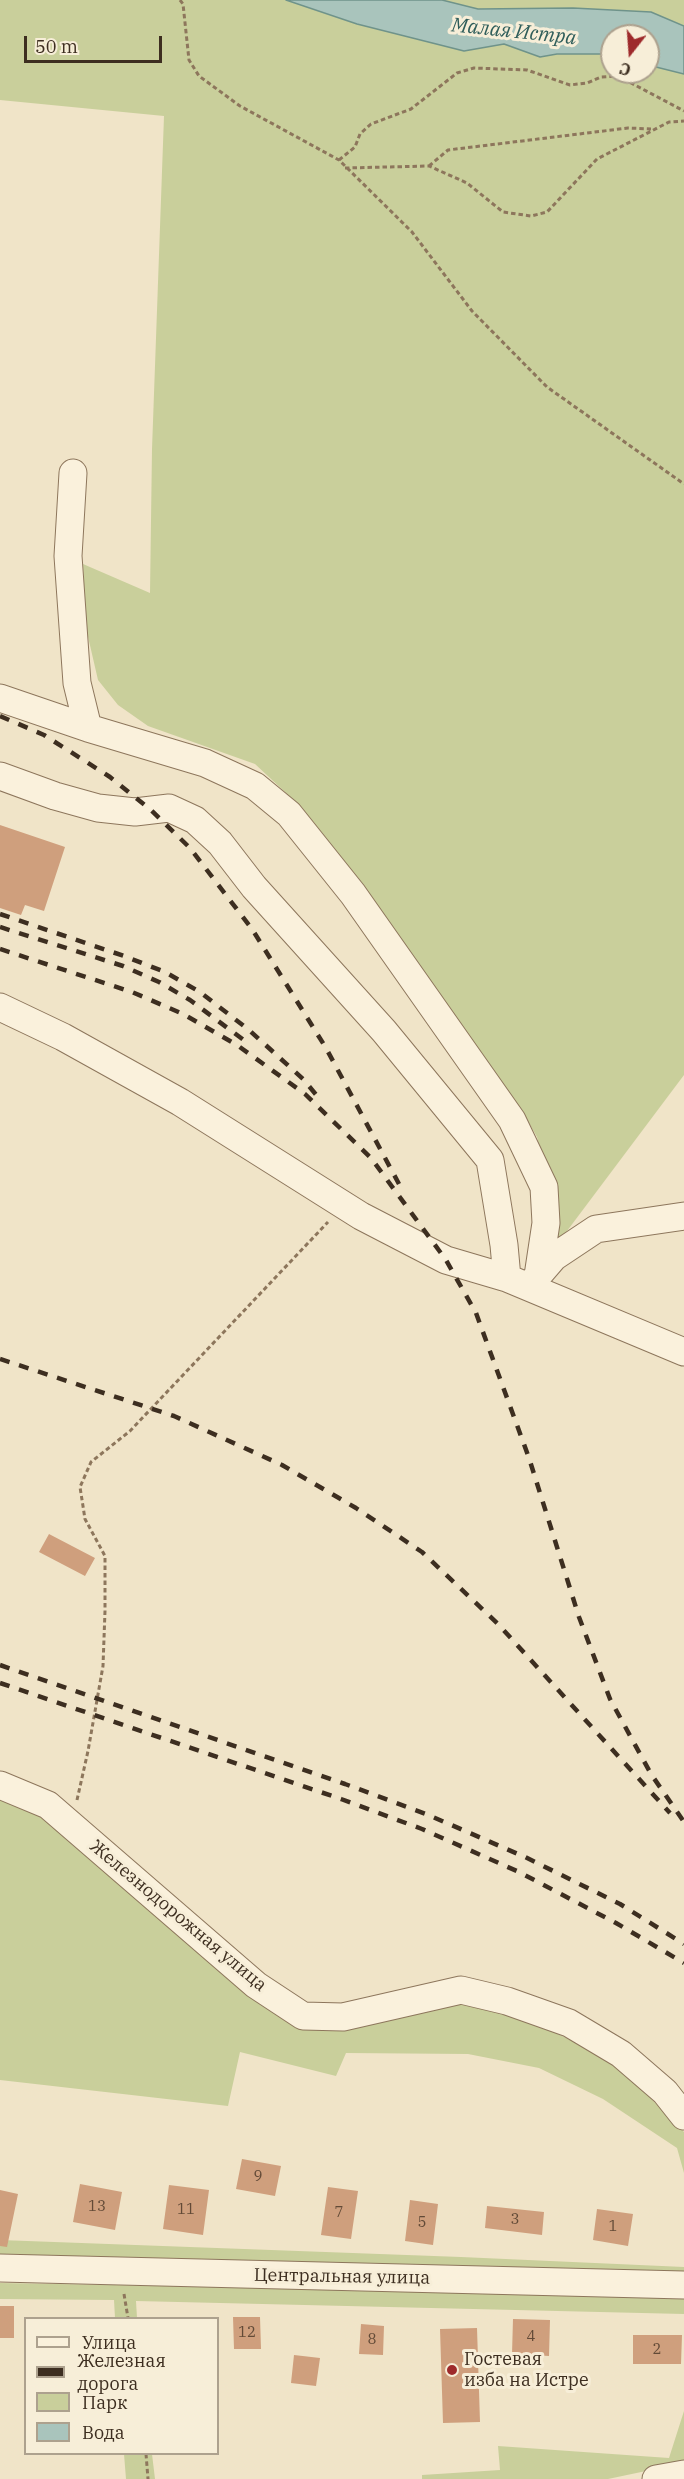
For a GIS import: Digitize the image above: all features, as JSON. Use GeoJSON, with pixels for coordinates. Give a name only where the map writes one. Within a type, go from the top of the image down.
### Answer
{"type":"FeatureCollection","features":[{"type":"Feature","properties":{"kind":"street"},"geometry":{"type":"LineString","coordinates":[[73,473],[68,556],[76,683],[88,728]]}},
{"type":"Feature","properties":{"kind":"street"},"geometry":{"type":"LineString","coordinates":[[0,698],[88,728],[205,763],[255,786],[289,814],[353,894],[512,1120],[544,1187],[546,1223],[525,1280]]}},
{"type":"Feature","properties":{"kind":"street"},"geometry":{"type":"LineString","coordinates":[[0,776],[55,796],[98,808],[135,812],[169,808],[195,820],[220,843],[254,887],[384,1031],[489,1160],[504,1245],[525,1280]]}},
{"type":"Feature","properties":{"kind":"street"},"geometry":{"type":"LineString","coordinates":[[0,1006],[63,1037],[180,1102],[344,1206],[446,1260],[525,1280],[684,1352]]}},
{"type":"Feature","properties":{"kind":"street"},"geometry":{"type":"LineString","coordinates":[[525,1280],[596,1229],[684,1216]]}},
{"type":"Feature","properties":{"kind":"street","name":"Железнодорожная улица"},"geometry":{"type":"LineString","coordinates":[[0,1785],[48,1805],[256,1985],[303,2016],[344,2017],[461,1990],[507,2001],[569,2023],[621,2054],[665,2092],[684,2116]]}},
{"type":"Feature","properties":{"kind":"street","name":"Центральная улица"},"geometry":{"type":"LineString","coordinates":[[0,2268],[684,2286]]}},
{"type":"Feature","properties":{"kind":"street"},"geometry":{"type":"LineString","coordinates":[[656,2479],[684,2474]]}},
{"type":"Feature","properties":{"kind":"path"},"geometry":{"type":"LineString","coordinates":[[180,0],[183,4],[189,60],[199,76],[240,106],[339,160],[412,232],[472,310],[547,387],[684,484]]}},
{"type":"Feature","properties":{"kind":"path"},"geometry":{"type":"LineString","coordinates":[[339,160],[355,147],[360,134],[371,124],[411,109],[457,73],[474,68],[526,70],[570,85],[587,83],[602,77],[618,76],[684,111]]}},
{"type":"Feature","properties":{"kind":"path"},"geometry":{"type":"LineString","coordinates":[[345,168],[429,166],[467,183],[503,212],[531,216],[547,212],[597,159],[669,122],[684,121]]}},
{"type":"Feature","properties":{"kind":"path"},"geometry":{"type":"LineString","coordinates":[[429,166],[448,150],[628,128],[653,130]]}},
{"type":"Feature","properties":{"kind":"path"},"geometry":{"type":"LineString","coordinates":[[71,1825],[88,1751],[103,1666],[105,1556],[85,1519],[80,1486],[91,1462],[130,1431],[344,1206]]}},
{"type":"Feature","properties":{"kind":"path"},"geometry":{"type":"LineString","coordinates":[[146,2455],[148,2479]]}},
{"type":"Feature","properties":{"kind":"green space"},"geometry":{"type":"Polygon","coordinates":[[[0,0],[286,0],[357,24],[464,51],[504,44],[540,57],[557,54],[600,54],[600,84],[660,84],[660,68],[684,74],[684,1075],[549,1255],[547,1176],[537,1137],[522,1111],[317,832],[285,792],[255,764],[148,726],[118,705],[98,680],[86,628],[83,564],[150,593],[152,449],[164,116],[0,100],[0,0]]]}},
{"type":"Feature","properties":{"kind":"green space"},"geometry":{"type":"Polygon","coordinates":[[[442,0],[684,0],[684,26],[651,12],[573,8],[478,9],[442,0]]]}},
{"type":"Feature","properties":{"kind":"green space"},"geometry":{"type":"Polygon","coordinates":[[[0,1791],[36,1812],[302,2022],[474,2000],[556,2033],[616,2063],[684,2132],[684,2173],[677,2148],[603,2099],[539,2068],[468,2054],[346,2053],[336,2076],[240,2052],[228,2106],[0,2080],[0,1791]]]}},
{"type":"Feature","properties":{"kind":"green space"},"geometry":{"type":"Polygon","coordinates":[[[0,2240],[684,2267],[684,2277],[0,2261],[0,2240]]]}},
{"type":"Feature","properties":{"kind":"green space"},"geometry":{"type":"Polygon","coordinates":[[[0,2283],[684,2295],[684,2314],[136,2301],[137,2317],[115,2317],[114,2300],[0,2299],[0,2283]]]}},
{"type":"Feature","properties":{"kind":"green space"},"geometry":{"type":"Polygon","coordinates":[[[684,2411],[684,2463],[608,2479],[422,2479],[422,2475],[500,2470],[498,2446],[669,2458],[684,2411]]]}},
{"type":"Feature","properties":{"kind":"green space"},"geometry":{"type":"Polygon","coordinates":[[[124,2455],[152,2455],[155,2479],[126,2479],[124,2455]]]}},
{"type":"Feature","properties":{"kind":"water","name":"Малая Истра"},"geometry":{"type":"Polygon","coordinates":[[[286,0],[442,0],[478,9],[573,8],[651,12],[684,26],[684,74],[660,68],[660,24],[600,24],[600,54],[557,54],[540,57],[504,44],[464,51],[357,24],[286,0]]]}},
{"type":"Feature","properties":{"kind":"building"},"geometry":{"type":"Polygon","coordinates":[[[0,825],[65,847],[44,911],[25,905],[21,915],[0,908],[0,825]]]}},
{"type":"Feature","properties":{"kind":"building"},"geometry":{"type":"Polygon","coordinates":[[[49,1534],[95,1558],[85,1576],[39,1552],[49,1534]]]}},
{"type":"Feature","properties":{"kind":"building"},"geometry":{"type":"Polygon","coordinates":[[[242,2159],[281,2166],[275,2196],[236,2189],[242,2159]]]}},
{"type":"Feature","properties":{"kind":"building"},"geometry":{"type":"Polygon","coordinates":[[[80,2184],[122,2192],[115,2230],[73,2222],[80,2184]]]}},
{"type":"Feature","properties":{"kind":"building"},"geometry":{"type":"Polygon","coordinates":[[[169,2185],[209,2190],[203,2235],[163,2229],[169,2185]]]}},
{"type":"Feature","properties":{"kind":"building"},"geometry":{"type":"Polygon","coordinates":[[[328,2187],[358,2191],[351,2239],[321,2235],[328,2187]]]}},
{"type":"Feature","properties":{"kind":"building"},"geometry":{"type":"Polygon","coordinates":[[[0,2190],[18,2194],[7,2247],[0,2246],[0,2190]]]}},
{"type":"Feature","properties":{"kind":"building"},"geometry":{"type":"Polygon","coordinates":[[[410,2200],[438,2204],[433,2245],[405,2241],[410,2200]]]}},
{"type":"Feature","properties":{"kind":"building"},"geometry":{"type":"Polygon","coordinates":[[[487,2206],[544,2212],[542,2235],[485,2228],[487,2206]]]}},
{"type":"Feature","properties":{"kind":"building"},"geometry":{"type":"Polygon","coordinates":[[[597,2209],[633,2214],[628,2246],[593,2240],[597,2209]]]}},
{"type":"Feature","properties":{"kind":"building"},"geometry":{"type":"Polygon","coordinates":[[[0,2306],[14,2306],[14,2338],[0,2338],[0,2306]]]}},
{"type":"Feature","properties":{"kind":"building"},"geometry":{"type":"Polygon","coordinates":[[[233,2317],[260,2317],[261,2349],[234,2349],[233,2317]]]}},
{"type":"Feature","properties":{"kind":"building"},"geometry":{"type":"Polygon","coordinates":[[[513,2319],[550,2320],[549,2356],[512,2354],[513,2319]]]}},
{"type":"Feature","properties":{"kind":"building"},"geometry":{"type":"Polygon","coordinates":[[[361,2324],[384,2326],[383,2355],[359,2354],[361,2324]]]}},
{"type":"Feature","properties":{"kind":"building"},"geometry":{"type":"Polygon","coordinates":[[[477,2328],[480,2422],[443,2423],[440,2329],[477,2328]]]}},
{"type":"Feature","properties":{"kind":"building"},"geometry":{"type":"Polygon","coordinates":[[[633,2335],[682,2335],[681,2364],[633,2364],[633,2335]]]}},
{"type":"Feature","properties":{"kind":"building"},"geometry":{"type":"Polygon","coordinates":[[[294,2355],[320,2358],[316,2386],[291,2383],[294,2355]]]}},
{"type":"Feature","properties":{"kind":"railway"},"geometry":{"type":"LineString","coordinates":[[0,716],[44,735],[110,777],[151,810],[190,848],[252,929],[326,1048],[399,1184]]}},
{"type":"Feature","properties":{"kind":"railway"},"geometry":{"type":"LineString","coordinates":[[0,914],[124,956],[165,972],[200,992],[249,1030],[303,1079],[318,1097]]}},
{"type":"Feature","properties":{"kind":"railway"},"geometry":{"type":"LineString","coordinates":[[0,927],[123,966],[159,982],[190,1000],[249,1044]]}},
{"type":"Feature","properties":{"kind":"railway"},"geometry":{"type":"LineString","coordinates":[[0,949],[132,992],[183,1014],[237,1045],[305,1094],[371,1158],[446,1260],[476,1313],[529,1458],[579,1617],[610,1699],[651,1774],[684,1822]]}},
{"type":"Feature","properties":{"kind":"railway"},"geometry":{"type":"LineString","coordinates":[[0,1359],[174,1416],[282,1465],[356,1508],[422,1552],[498,1624],[670,1813]]}},
{"type":"Feature","properties":{"kind":"railway"},"geometry":{"type":"LineString","coordinates":[[0,1665],[426,1814],[525,1857],[620,1904],[684,1944]]}},
{"type":"Feature","properties":{"kind":"railway"},"geometry":{"type":"LineString","coordinates":[[0,1683],[341,1799],[422,1829],[519,1872],[616,1923],[684,1963]]}},
{"type":"Feature","properties":{"kind":"place","name":"Гостевая изба на Истре"},"geometry":{"type":"Point","coordinates":[452,2370]}}]}
